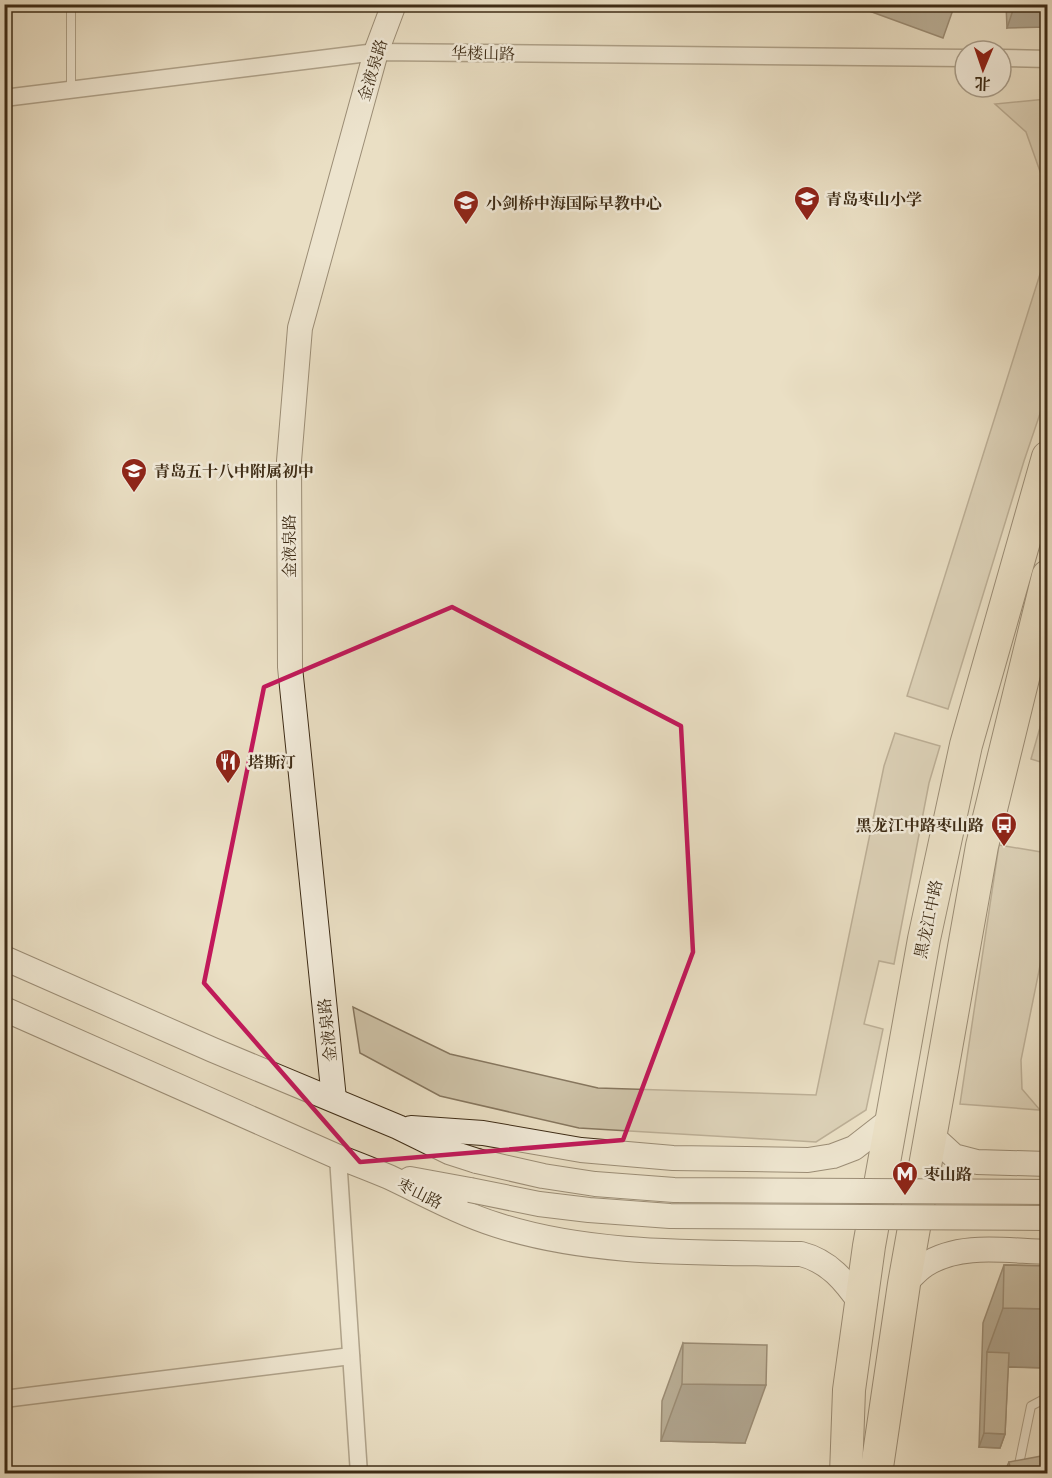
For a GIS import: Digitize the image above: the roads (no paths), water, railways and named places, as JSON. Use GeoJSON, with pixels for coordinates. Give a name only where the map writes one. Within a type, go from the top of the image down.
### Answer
{"type":"FeatureCollection","features":[{"type":"Feature","properties":{"kind":"highway","name":"黑龙江中路"},"geometry":{"type":"LineString","coordinates":[[846,1473],[849,1390],[861,1304],[890,1120],[924,939],[966,745],[1047,457]]}},
{"type":"Feature","properties":{"kind":"highway"},"geometry":{"type":"LineString","coordinates":[[876,1473],[904,1284],[982,846],[1047,576]]}},
{"type":"Feature","properties":{"kind":"street","name":"金液泉路"},"geometry":{"type":"LineString","coordinates":[[334,1099],[290,667],[289,461],[300,328],[376,52],[394,4]]}},
{"type":"Feature","properties":{"kind":"street","name":"华楼山路"},"geometry":{"type":"LineString","coordinates":[[4,98],[376,52],[953,58]]}},
{"type":"Feature","properties":{"kind":"street"},"geometry":{"type":"LineString","coordinates":[[1013,58],[1047,59]]}},
{"type":"Feature","properties":{"kind":"street"},"geometry":{"type":"LineString","coordinates":[[4,958],[213,1050],[334,1099],[449,1152],[543,1176],[595,1184],[674,1190],[1047,1192]]}},
{"type":"Feature","properties":{"kind":"street","name":"枣山路"},"geometry":{"type":"LineString","coordinates":[[4,1010],[338,1157],[387,1176],[459,1212],[498,1226],[547,1238],[643,1250],[801,1254],[810,1256],[835,1272],[847,1283],[861,1304]]}},
{"type":"Feature","properties":{"kind":"street"},"geometry":{"type":"LineString","coordinates":[[398,1127],[483,1133],[581,1150],[673,1158],[808,1160],[833,1156],[854,1148],[890,1120]]}},
{"type":"Feature","properties":{"kind":"street"},"geometry":{"type":"LineString","coordinates":[[930,1134],[954,1156],[977,1162],[1047,1164]]}},
{"type":"Feature","properties":{"kind":"street"},"geometry":{"type":"LineString","coordinates":[[338,1157],[359,1473]]}},
{"type":"Feature","properties":{"kind":"street","name":"枣山路"},"geometry":{"type":"LineString","coordinates":[[387,1176],[420,1180],[539,1204],[670,1216],[1047,1218]]}},
{"type":"Feature","properties":{"kind":"street"},"geometry":{"type":"LineString","coordinates":[[904,1284],[923,1266],[942,1256],[961,1251],[1047,1252]]}},
{"type":"Feature","properties":{"kind":"street"},"geometry":{"type":"LineString","coordinates":[[4,1399],[351,1356]]}},
{"type":"Feature","properties":{"kind":"lane"},"geometry":{"type":"LineString","coordinates":[[71,4],[71,90]]}},
{"type":"Feature","properties":{"kind":"lane"},"geometry":{"type":"LineString","coordinates":[[1017,1473],[1031,1406],[1047,1397]]}},
{"type":"Feature","properties":{"kind":"place","name":"青岛枣山小学"},"geometry":{"type":"Point","coordinates":[807,222]}},
{"type":"Feature","properties":{"kind":"place","name":"小剑桥中海国际早教中心"},"geometry":{"type":"Point","coordinates":[466,226]}},
{"type":"Feature","properties":{"kind":"place","name":"青岛五十八中附属初中"},"geometry":{"type":"Point","coordinates":[134,494]}},
{"type":"Feature","properties":{"kind":"place","name":"塔斯汀"},"geometry":{"type":"Point","coordinates":[228,785]}},
{"type":"Feature","properties":{"kind":"place","name":"黑龙江中路枣山路"},"geometry":{"type":"Point","coordinates":[1004,848]}},
{"type":"Feature","properties":{"kind":"place","name":"枣山路"},"geometry":{"type":"Point","coordinates":[905,1197]}}]}
